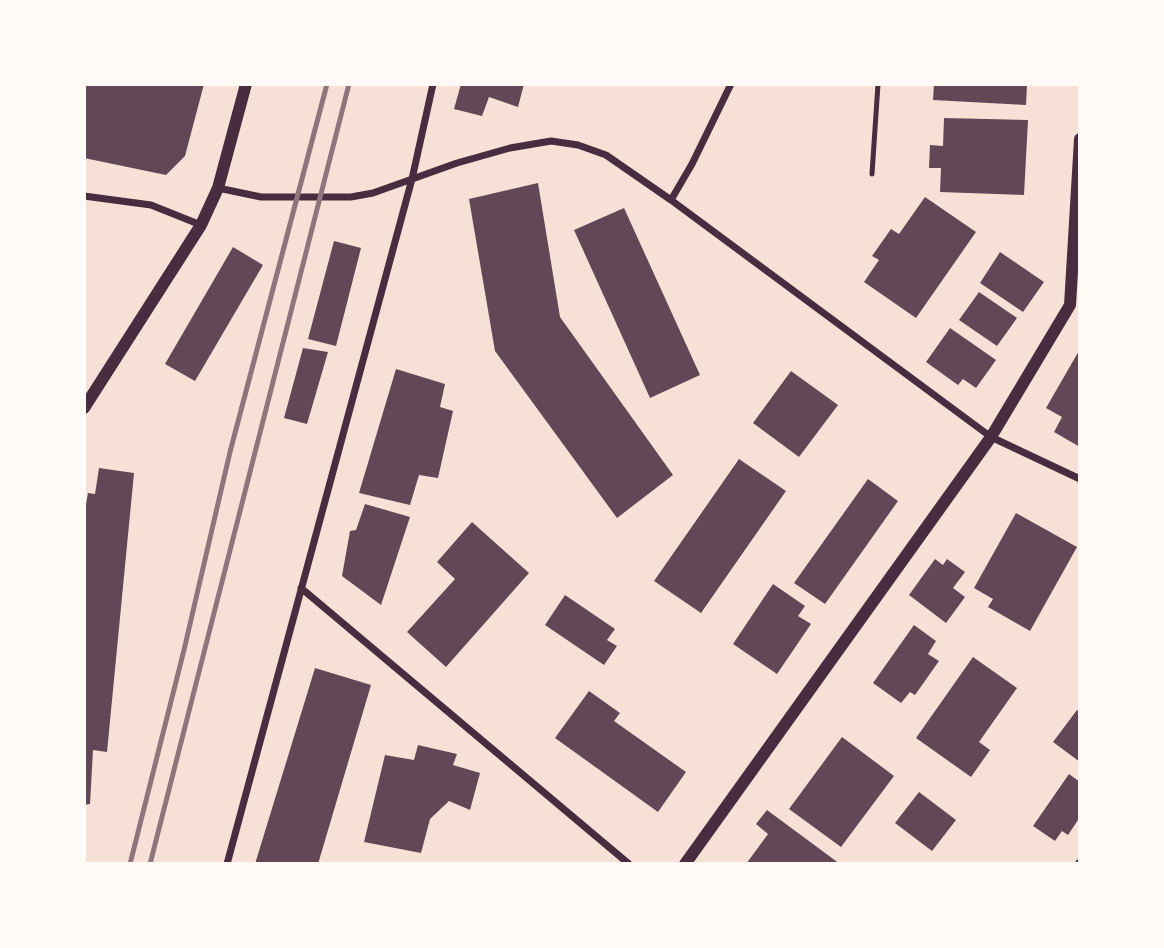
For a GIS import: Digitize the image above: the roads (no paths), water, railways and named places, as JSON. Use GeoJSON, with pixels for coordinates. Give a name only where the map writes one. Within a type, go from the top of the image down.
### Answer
{"type":"FeatureCollection","features":[{"type":"Feature","properties":{"kind":"street"},"geometry":{"type":"LineString","coordinates":[[84,408],[201,225],[218,188],[246,84]]}},
{"type":"Feature","properties":{"kind":"street"},"geometry":{"type":"LineString","coordinates":[[227,864],[412,179],[433,84]]}},
{"type":"Feature","properties":{"kind":"street"},"geometry":{"type":"LineString","coordinates":[[671,200],[692,164],[730,84]]}},
{"type":"Feature","properties":{"kind":"street"},"geometry":{"type":"LineString","coordinates":[[685,864],[991,437],[1070,305],[1080,139]]}},
{"type":"Feature","properties":{"kind":"street"},"geometry":{"type":"LineString","coordinates":[[218,188],[261,197],[351,197],[373,193],[510,148],[551,141],[578,145],[606,155],[671,200],[991,437],[1080,480]]}},
{"type":"Feature","properties":{"kind":"street"},"geometry":{"type":"LineString","coordinates":[[84,196],[151,205],[201,225]]}},
{"type":"Feature","properties":{"kind":"street"},"geometry":{"type":"LineString","coordinates":[[301,588],[629,864]]}},
{"type":"Feature","properties":{"kind":"lane"},"geometry":{"type":"LineString","coordinates":[[872,174],[878,84]]}},
{"type":"Feature","properties":{"kind":"railway"},"geometry":{"type":"LineString","coordinates":[[130,864],[230,452],[327,84]]}},
{"type":"Feature","properties":{"kind":"railway"},"geometry":{"type":"LineString","coordinates":[[150,864],[349,84]]}}]}
